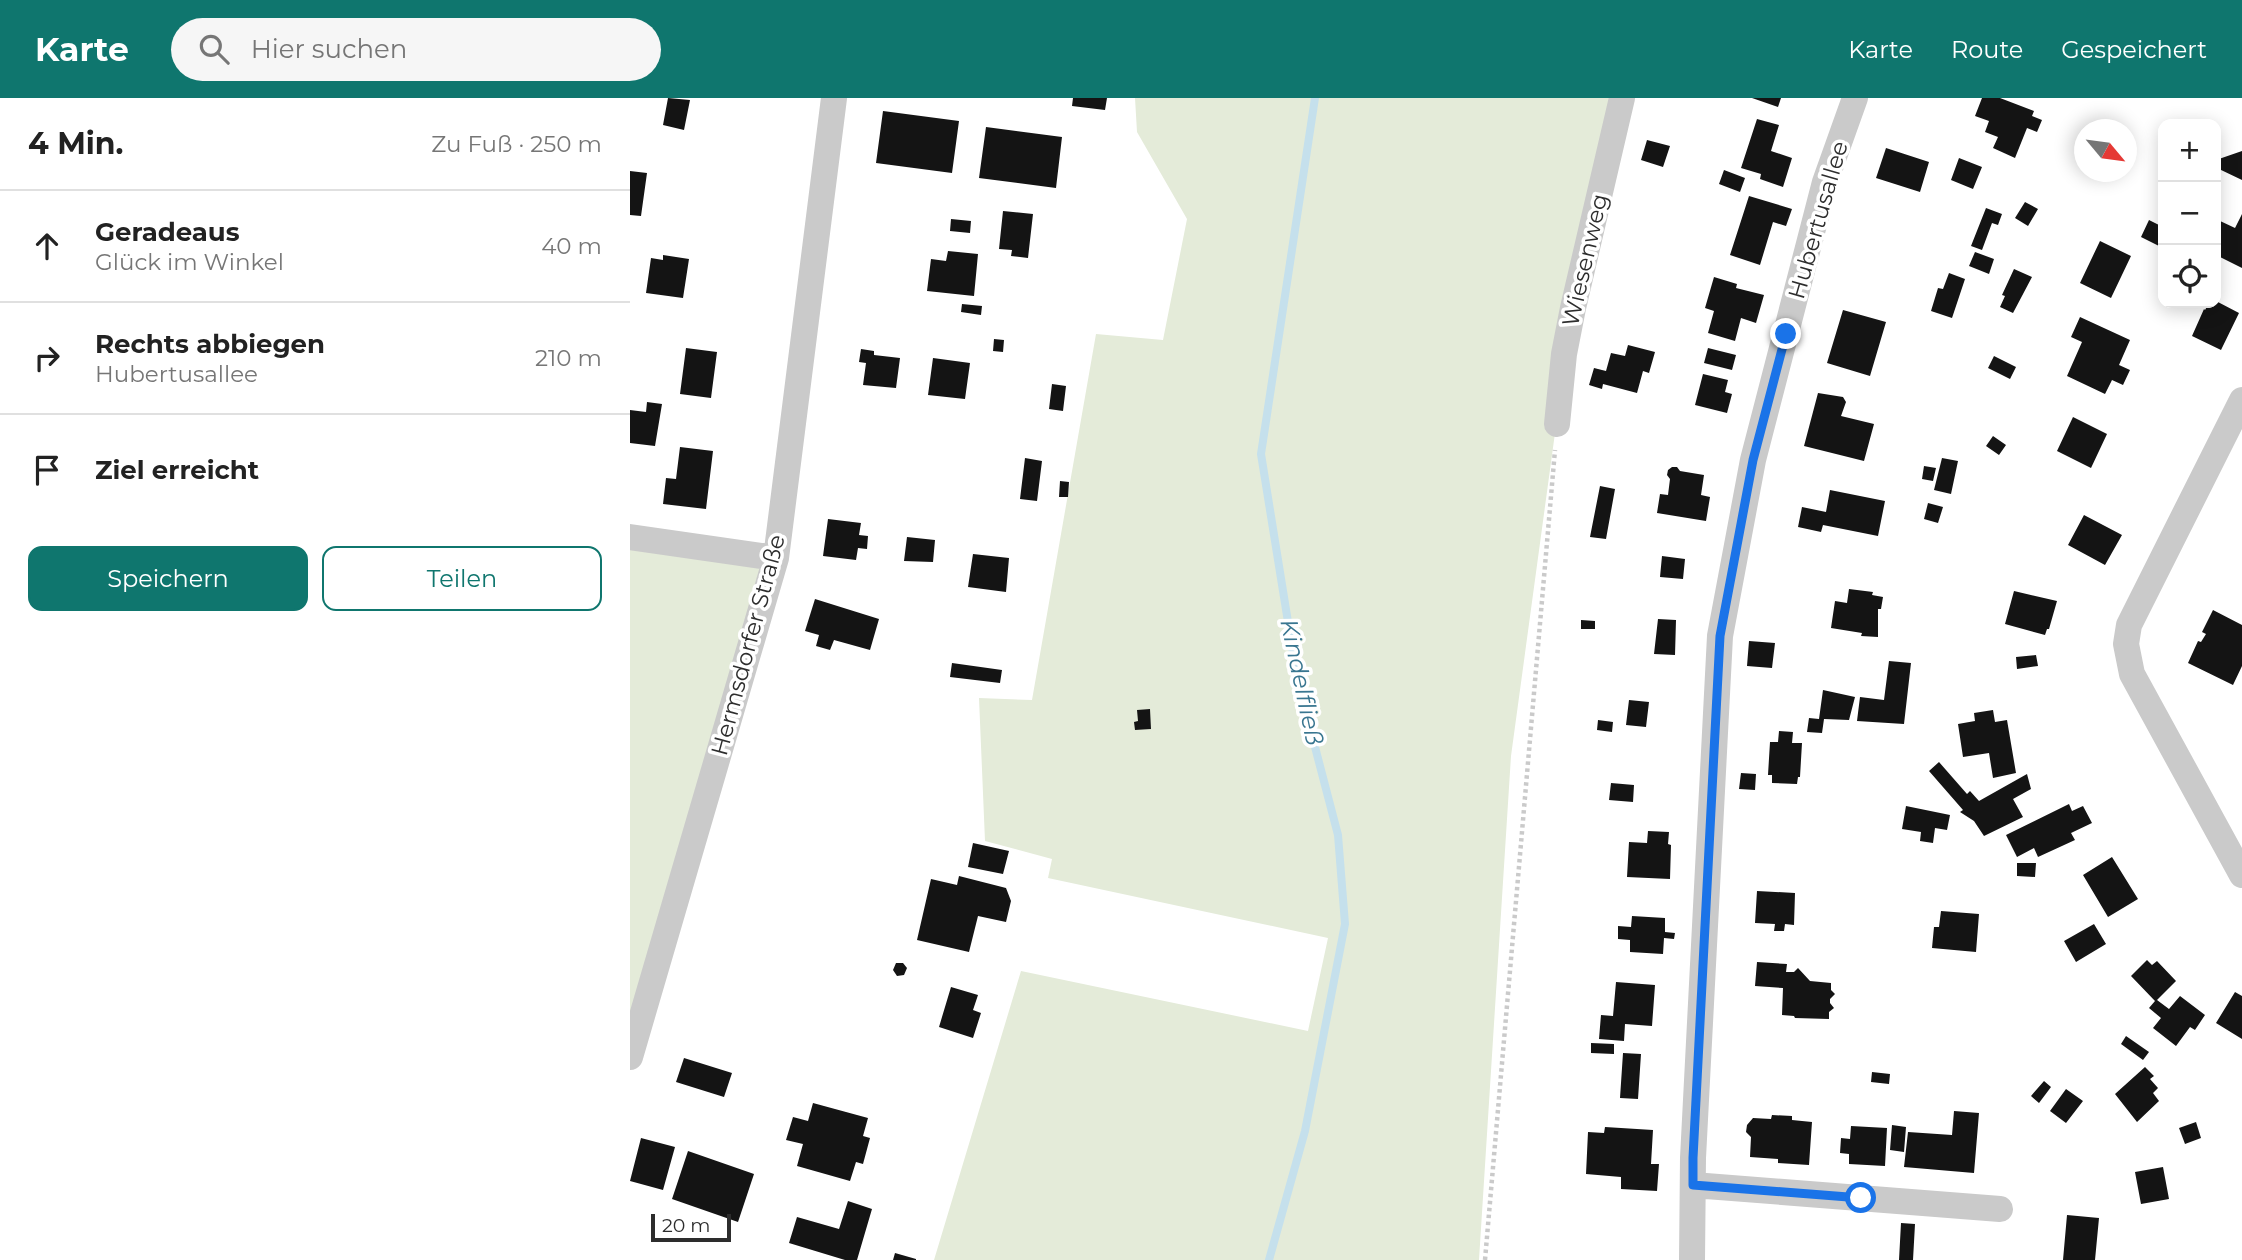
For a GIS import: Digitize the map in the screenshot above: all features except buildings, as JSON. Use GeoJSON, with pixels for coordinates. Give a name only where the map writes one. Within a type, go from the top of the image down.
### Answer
{"type":"FeatureCollection","features":[{"type":"Feature","properties":{"kind":"street","name":"Hermsdorfer Straße"},"geometry":{"type":"LineString","coordinates":[[630,1057],[776,558],[834,98]]}},
{"type":"Feature","properties":{"kind":"street","name":"Wiesenweg"},"geometry":{"type":"LineString","coordinates":[[1557,424],[1564,355],[1573,308],[1622,98]]}},
{"type":"Feature","properties":{"kind":"street","name":"Hubertusallee"},"geometry":{"type":"LineString","coordinates":[[1692,1260],[1693,1158],[1720,636],[1756,447],[1825,182],[1855,98]]}},
{"type":"Feature","properties":{"kind":"street"},"geometry":{"type":"LineString","coordinates":[[2242,400],[2129,625],[2126,644],[2132,674],[2242,875]]}},
{"type":"Feature","properties":{"kind":"street"},"geometry":{"type":"LineString","coordinates":[[630,537],[776,558]]}},
{"type":"Feature","properties":{"kind":"street"},"geometry":{"type":"LineString","coordinates":[[1693,1185],[2000,1209]]}},
{"type":"Feature","properties":{"kind":"path"},"geometry":{"type":"LineString","coordinates":[[1485,1260],[1557,424]]}},
{"type":"Feature","properties":{"kind":"green space"},"geometry":{"type":"Polygon","coordinates":[[[1135,98],[1613,98],[1555,433],[1511,756],[1479,1260],[934,1260],[1021,971],[1308,1031],[1328,938],[1048,878],[1052,859],[985,841],[979,698],[1032,700],[1096,334],[1163,340],[1187,219],[1137,132],[1135,98]]]}},
{"type":"Feature","properties":{"kind":"green space"},"geometry":{"type":"Polygon","coordinates":[[[630,537],[776,558],[630,1057],[630,537]]]}},
{"type":"Feature","properties":{"kind":"waterway","name":"Kindelfließ"},"geometry":{"type":"LineString","coordinates":[[1269,1260],[1305,1131],[1345,924],[1338,835],[1297,678],[1261,454],[1315,98]]}},
{"type":"Feature","properties":{"kind":"route"},"geometry":{"type":"LineString","coordinates":[[1786,334],[1753,460],[1720,636],[1693,1185],[1861,1198]]}}]}
